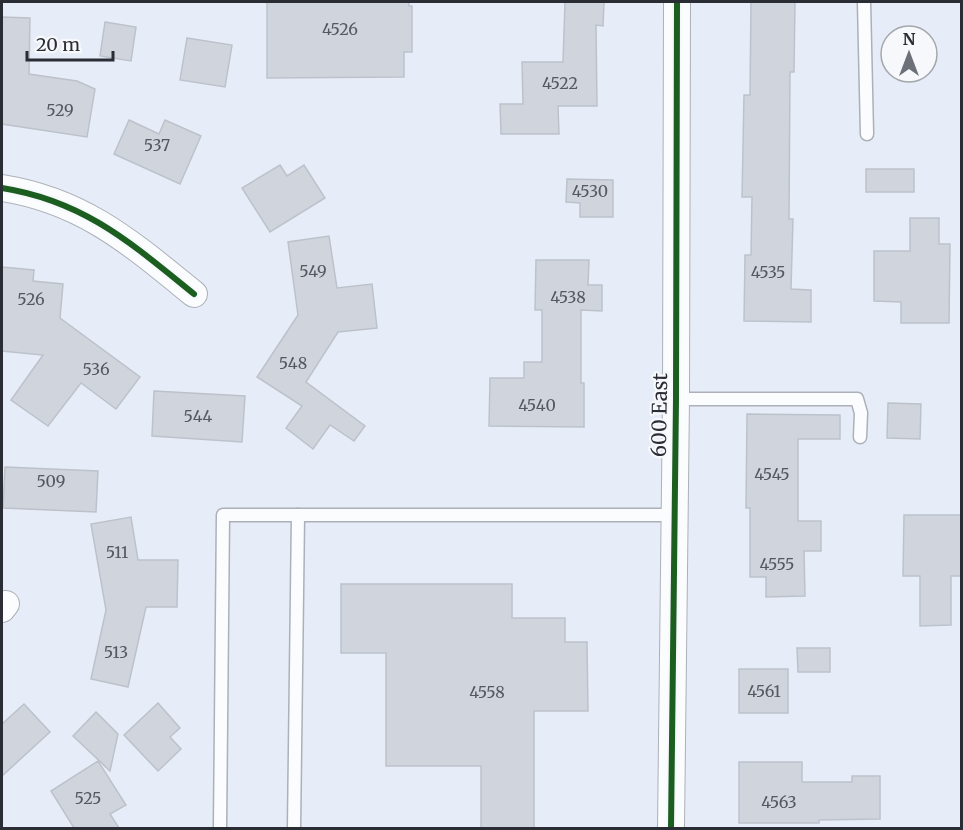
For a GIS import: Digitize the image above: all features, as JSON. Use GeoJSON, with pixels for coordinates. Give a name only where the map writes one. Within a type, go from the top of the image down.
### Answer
{"type":"FeatureCollection","features":[{"type":"Feature","properties":{"kind":"street","name":"600 East"},"geometry":{"type":"LineString","coordinates":[[671,828],[676,399],[677,2]]}},
{"type":"Feature","properties":{"kind":"street"},"geometry":{"type":"LineString","coordinates":[[2,188],[49,199],[80,212],[128,241],[194,294]]}},
{"type":"Feature","properties":{"kind":"lane"},"geometry":{"type":"LineString","coordinates":[[864,2],[867,134]]}},
{"type":"Feature","properties":{"kind":"lane"},"geometry":{"type":"LineString","coordinates":[[676,399],[857,399],[861,413],[860,437]]}},
{"type":"Feature","properties":{"kind":"lane"},"geometry":{"type":"LineString","coordinates":[[220,828],[223,514],[674,515]]}},
{"type":"Feature","properties":{"kind":"lane"},"geometry":{"type":"LineString","coordinates":[[294,828],[298,514]]}},
{"type":"Feature","properties":{"kind":"building"},"geometry":{"type":"Polygon","coordinates":[[[267,2],[409,2],[409,6],[412,6],[412,52],[404,52],[404,77],[267,78],[267,2]]]}},
{"type":"Feature","properties":{"kind":"building"},"geometry":{"type":"Polygon","coordinates":[[[565,2],[604,2],[603,26],[596,25],[597,106],[558,106],[559,134],[501,134],[500,104],[523,104],[522,62],[563,62],[565,2]]]}},
{"type":"Feature","properties":{"kind":"building"},"geometry":{"type":"Polygon","coordinates":[[[751,2],[795,2],[794,72],[790,72],[789,219],[793,219],[791,289],[811,290],[811,322],[744,321],[745,255],[751,255],[752,197],[742,197],[744,95],[750,95],[751,2]]]}},
{"type":"Feature","properties":{"kind":"building"},"geometry":{"type":"Polygon","coordinates":[[[2,17],[30,18],[29,74],[77,81],[95,89],[87,137],[2,124],[2,17]]]}},
{"type":"Feature","properties":{"kind":"building"},"geometry":{"type":"Polygon","coordinates":[[[105,22],[136,27],[131,61],[100,56],[105,22]]]}},
{"type":"Feature","properties":{"kind":"building"},"geometry":{"type":"Polygon","coordinates":[[[187,38],[232,45],[225,87],[180,80],[187,38]]]}},
{"type":"Feature","properties":{"kind":"building"},"geometry":{"type":"Polygon","coordinates":[[[129,120],[159,134],[165,120],[201,136],[180,184],[114,154],[129,120]]]}},
{"type":"Feature","properties":{"kind":"building"},"geometry":{"type":"Polygon","coordinates":[[[280,165],[287,176],[304,165],[325,198],[270,232],[242,188],[280,165]]]}},
{"type":"Feature","properties":{"kind":"building"},"geometry":{"type":"Polygon","coordinates":[[[866,169],[914,169],[914,192],[866,192],[866,169]]]}},
{"type":"Feature","properties":{"kind":"building"},"geometry":{"type":"Polygon","coordinates":[[[567,179],[613,180],[613,217],[580,217],[580,203],[566,202],[567,179]]]}},
{"type":"Feature","properties":{"kind":"building"},"geometry":{"type":"Polygon","coordinates":[[[910,218],[939,218],[939,244],[950,244],[949,323],[901,323],[901,302],[874,301],[874,251],[910,251],[910,218]]]}},
{"type":"Feature","properties":{"kind":"building"},"geometry":{"type":"Polygon","coordinates":[[[329,236],[337,288],[372,284],[377,328],[338,332],[306,382],[365,426],[354,441],[330,425],[313,449],[286,428],[302,406],[257,377],[298,315],[288,242],[329,236]]]}},
{"type":"Feature","properties":{"kind":"building"},"geometry":{"type":"Polygon","coordinates":[[[536,260],[589,260],[588,285],[602,285],[602,311],[581,310],[581,383],[584,383],[584,427],[489,426],[490,378],[524,378],[524,362],[542,362],[542,310],[535,310],[536,260]]]}},
{"type":"Feature","properties":{"kind":"building"},"geometry":{"type":"Polygon","coordinates":[[[2,267],[34,270],[33,281],[63,284],[60,318],[140,377],[116,409],[81,383],[48,426],[11,400],[43,355],[2,351],[2,267]]]}},
{"type":"Feature","properties":{"kind":"building"},"geometry":{"type":"Polygon","coordinates":[[[154,391],[245,396],[242,442],[152,436],[154,391]]]}},
{"type":"Feature","properties":{"kind":"building"},"geometry":{"type":"Polygon","coordinates":[[[888,403],[921,404],[920,439],[887,438],[888,403]]]}},
{"type":"Feature","properties":{"kind":"building"},"geometry":{"type":"Polygon","coordinates":[[[747,414],[840,415],[840,439],[798,439],[798,521],[821,521],[821,551],[804,551],[805,596],[766,597],[766,577],[750,577],[750,508],[746,508],[747,414]]]}},
{"type":"Feature","properties":{"kind":"building"},"geometry":{"type":"Polygon","coordinates":[[[5,467],[98,471],[96,512],[3,508],[5,467]]]}},
{"type":"Feature","properties":{"kind":"building"},"geometry":{"type":"Polygon","coordinates":[[[904,515],[962,515],[961,576],[951,576],[951,625],[920,626],[920,576],[903,576],[904,515]]]}},
{"type":"Feature","properties":{"kind":"building"},"geometry":{"type":"Polygon","coordinates":[[[131,517],[138,560],[178,560],[177,607],[146,607],[128,687],[91,679],[106,610],[91,524],[131,517]]]}},
{"type":"Feature","properties":{"kind":"building"},"geometry":{"type":"Polygon","coordinates":[[[341,584],[512,584],[512,618],[565,618],[565,642],[587,642],[588,711],[534,711],[534,828],[481,828],[481,766],[386,766],[386,653],[341,653],[341,584]]]}},
{"type":"Feature","properties":{"kind":"building"},"geometry":{"type":"Polygon","coordinates":[[[797,648],[830,648],[830,672],[798,672],[797,648]]]}},
{"type":"Feature","properties":{"kind":"building"},"geometry":{"type":"Polygon","coordinates":[[[739,669],[788,669],[788,713],[739,713],[739,669]]]}},
{"type":"Feature","properties":{"kind":"building"},"geometry":{"type":"Polygon","coordinates":[[[158,703],[180,728],[170,737],[181,749],[158,771],[124,735],[158,703]]]}},
{"type":"Feature","properties":{"kind":"building"},"geometry":{"type":"Polygon","coordinates":[[[24,704],[50,732],[2,776],[2,724],[24,704]]]}},
{"type":"Feature","properties":{"kind":"building"},"geometry":{"type":"Polygon","coordinates":[[[96,712],[118,734],[110,771],[73,736],[96,712]]]}},
{"type":"Feature","properties":{"kind":"building"},"geometry":{"type":"Polygon","coordinates":[[[98,761],[126,805],[110,814],[119,828],[74,828],[51,791],[98,761]]]}},
{"type":"Feature","properties":{"kind":"building"},"geometry":{"type":"Polygon","coordinates":[[[739,762],[802,762],[802,782],[852,782],[852,776],[880,776],[880,819],[819,820],[819,823],[739,823],[739,762]]]}},
{"type":"Feature","properties":{"kind":"cycle path"},"geometry":{"type":"LineString","coordinates":[[671,828],[676,399],[677,2]]}},
{"type":"Feature","properties":{"kind":"cycle path"},"geometry":{"type":"LineString","coordinates":[[2,188],[31,194],[82,214],[127,241],[194,294]]}}]}
